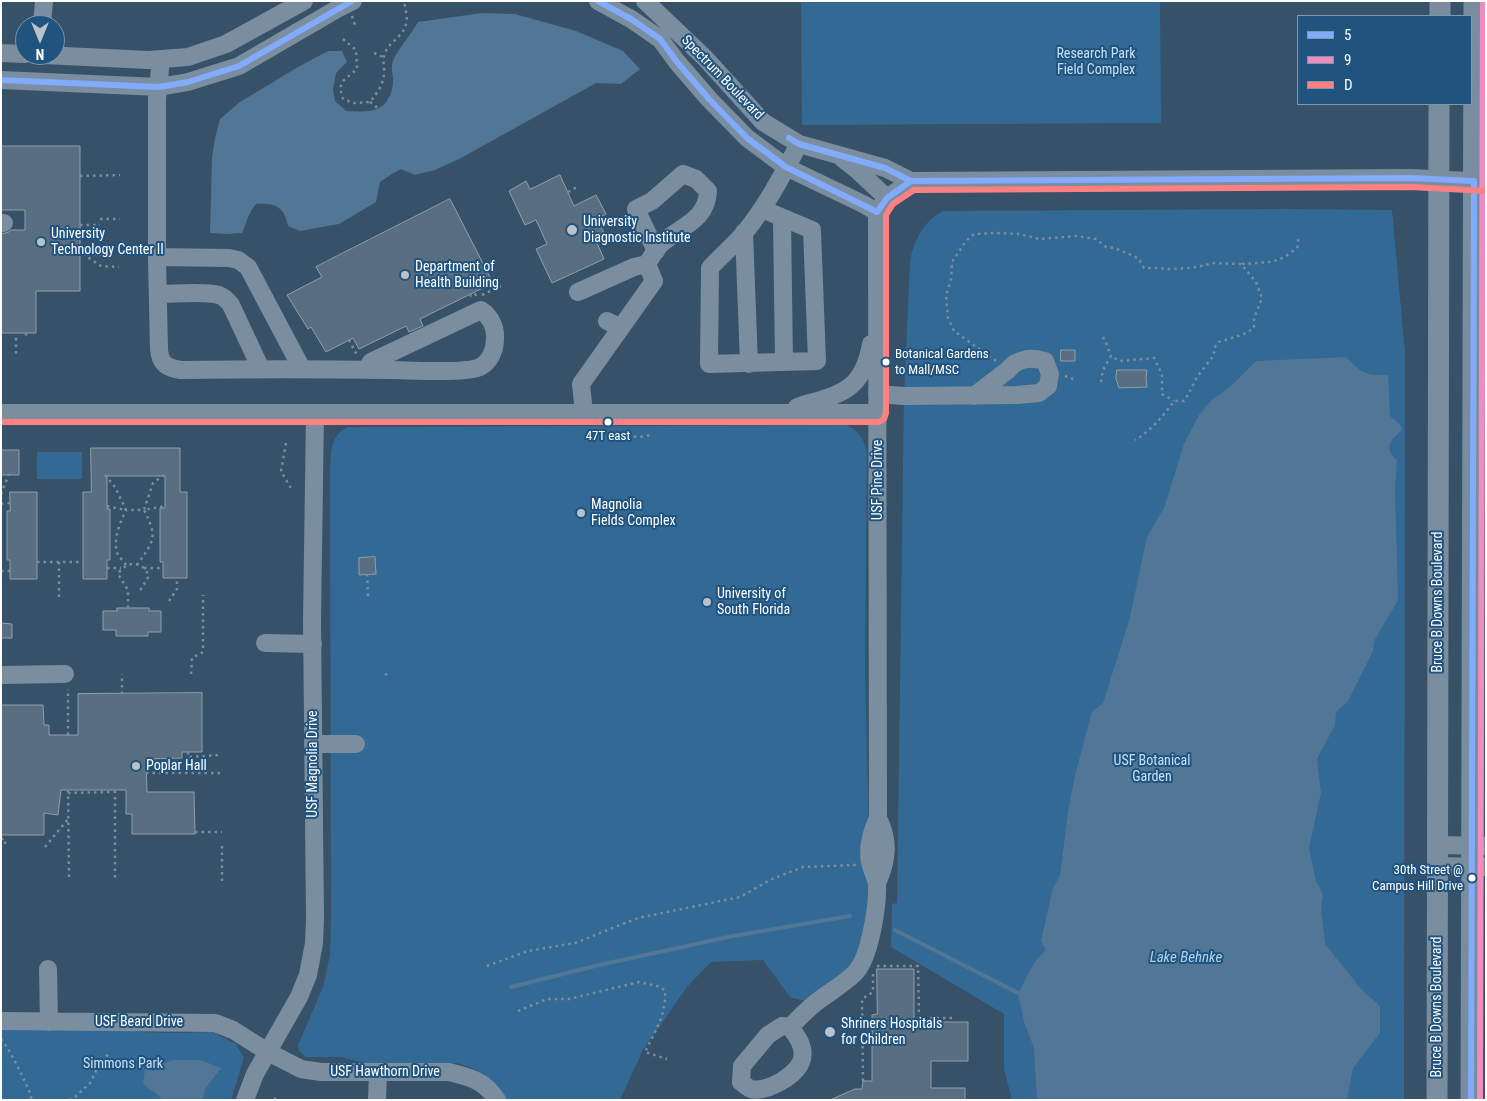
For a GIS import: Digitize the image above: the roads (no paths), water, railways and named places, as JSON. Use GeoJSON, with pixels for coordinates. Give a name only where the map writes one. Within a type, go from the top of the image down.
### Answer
{"type":"FeatureCollection","features":[{"type":"Feature","properties":{"kind":"main road"},"geometry":{"type":"LineString","coordinates":[[1440,1],[1440,15]]}},
{"type":"Feature","properties":{"kind":"main road"},"geometry":{"type":"LineString","coordinates":[[1471,1100],[1479,1036],[1480,33],[1474,1]]}},
{"type":"Feature","properties":{"kind":"main road","name":"Bruce B Downs Boulevard"},"geometry":{"type":"LineString","coordinates":[[1437,1100],[1439,105]]}},
{"type":"Feature","properties":{"kind":"street"},"geometry":{"type":"LineString","coordinates":[[43,15],[44,1]]}},
{"type":"Feature","properties":{"kind":"street"},"geometry":{"type":"LineString","coordinates":[[65,56],[148,60],[188,57],[226,44],[304,1]]}},
{"type":"Feature","properties":{"kind":"street","name":"Spectrum Boulevard"},"geometry":{"type":"LineString","coordinates":[[598,1],[631,19],[660,39],[709,99],[747,138],[786,167],[863,204],[882,205]]}},
{"type":"Feature","properties":{"kind":"street","name":"Spectrum Boulevard"},"geometry":{"type":"LineString","coordinates":[[645,1],[705,58],[763,122],[800,144],[885,168],[911,181]]}},
{"type":"Feature","properties":{"kind":"street"},"geometry":{"type":"LineString","coordinates":[[1,80],[36,87],[159,87],[194,80],[239,66],[337,9],[352,7]]}},
{"type":"Feature","properties":{"kind":"street"},"geometry":{"type":"LineString","coordinates":[[1,53],[15,54]]}},
{"type":"Feature","properties":{"kind":"street"},"geometry":{"type":"LineString","coordinates":[[161,59],[158,99],[164,141],[164,226],[157,257],[159,356],[163,364],[172,369],[181,370],[302,369],[364,365],[474,369],[486,362],[492,355],[496,338],[492,322],[489,316],[481,310],[364,365]]}},
{"type":"Feature","properties":{"kind":"street"},"geometry":{"type":"LineString","coordinates":[[36,87],[39,65]]}},
{"type":"Feature","properties":{"kind":"street"},"geometry":{"type":"LineString","coordinates":[[762,209],[812,230],[817,361],[709,364],[710,268],[744,232],[762,209],[800,144]]}},
{"type":"Feature","properties":{"kind":"street","name":"Spectrum Boulevard"},"geometry":{"type":"LineString","coordinates":[[836,154],[857,170],[882,205]]}},
{"type":"Feature","properties":{"kind":"street"},"geometry":{"type":"LineString","coordinates":[[882,205],[911,181],[1411,178],[1480,181]]}},
{"type":"Feature","properties":{"kind":"street","name":"USF Pine Drive"},"geometry":{"type":"LineString","coordinates":[[878,818],[877,305],[882,205]]}},
{"type":"Feature","properties":{"kind":"street"},"geometry":{"type":"LineString","coordinates":[[782,219],[784,362]]}},
{"type":"Feature","properties":{"kind":"street"},"geometry":{"type":"LineString","coordinates":[[744,232],[749,364]]}},
{"type":"Feature","properties":{"kind":"street"},"geometry":{"type":"LineString","coordinates":[[157,257],[229,258],[243,262],[248,267],[302,369]]}},
{"type":"Feature","properties":{"kind":"street"},"geometry":{"type":"LineString","coordinates":[[578,292],[652,258],[654,281],[614,324],[581,384],[584,413]]}},
{"type":"Feature","properties":{"kind":"street"},"geometry":{"type":"LineString","coordinates":[[158,294],[208,294],[226,299],[231,305],[261,369]]}},
{"type":"Feature","properties":{"kind":"street"},"geometry":{"type":"LineString","coordinates":[[780,413],[837,396],[849,389],[860,376],[868,360],[877,305]]}},
{"type":"Feature","properties":{"kind":"street"},"geometry":{"type":"LineString","coordinates":[[877,394],[974,396],[1040,393],[1048,386],[1050,374],[1045,361],[1034,358],[1012,364],[1008,370],[974,396]]}},
{"type":"Feature","properties":{"kind":"street"},"geometry":{"type":"LineString","coordinates":[[1,413],[878,413]]}},
{"type":"Feature","properties":{"kind":"street","name":"USF Magnolia Drive"},"geometry":{"type":"LineString","coordinates":[[245,1100],[255,1074],[300,997],[308,975],[314,943],[313,644],[315,413]]}},
{"type":"Feature","properties":{"kind":"street"},"geometry":{"type":"LineString","coordinates":[[265,643],[313,644]]}},
{"type":"Feature","properties":{"kind":"street"},"geometry":{"type":"LineString","coordinates":[[1,675],[66,679]]}},
{"type":"Feature","properties":{"kind":"street"},"geometry":{"type":"LineString","coordinates":[[313,744],[356,744]]}},
{"type":"Feature","properties":{"kind":"street"},"geometry":{"type":"LineString","coordinates":[[877,883],[870,864],[869,846],[872,830],[878,818]]}},
{"type":"Feature","properties":{"kind":"street"},"geometry":{"type":"LineString","coordinates":[[790,1027],[811,1007],[857,971],[870,944],[877,883],[883,870],[886,855],[884,830],[878,818]]}},
{"type":"Feature","properties":{"kind":"street"},"geometry":{"type":"LineString","coordinates":[[1437,856],[1479,856]]}},
{"type":"Feature","properties":{"kind":"street"},"geometry":{"type":"LineString","coordinates":[[48,969],[49,1022]]}},
{"type":"Feature","properties":{"kind":"street","name":"USF Beard Drive"},"geometry":{"type":"LineString","coordinates":[[1,1021],[215,1023],[233,1030],[268,1052]]}},
{"type":"Feature","properties":{"kind":"street","name":"USF Hawthorn Drive"},"geometry":{"type":"LineString","coordinates":[[268,1052],[301,1069],[321,1072],[449,1072],[468,1077],[484,1085],[497,1100]]}},
{"type":"Feature","properties":{"kind":"street"},"geometry":{"type":"LineString","coordinates":[[377,1100],[378,1072]]}},
{"type":"Feature","properties":{"kind":"water"},"geometry":{"type":"Polygon","coordinates":[[[482,13],[515,14],[576,31],[623,51],[640,69],[621,84],[596,83],[461,158],[435,170],[415,175],[401,169],[380,182],[376,202],[339,224],[300,231],[288,226],[284,214],[278,207],[268,204],[256,204],[249,214],[242,233],[210,233],[212,158],[215,138],[220,119],[240,102],[328,51],[342,51],[347,62],[336,73],[333,90],[335,101],[346,111],[370,111],[377,109],[387,101],[391,94],[393,61],[418,22],[482,13]]]}},
{"type":"Feature","properties":{"kind":"water","name":"Lake Behnke"},"geometry":{"type":"Polygon","coordinates":[[[1346,357],[1364,372],[1374,375],[1388,375],[1390,416],[1400,424],[1402,430],[1390,444],[1390,452],[1397,460],[1395,489],[1398,600],[1374,641],[1373,651],[1348,701],[1336,712],[1335,725],[1317,759],[1321,793],[1309,848],[1316,881],[1323,897],[1321,908],[1325,944],[1362,990],[1380,1006],[1380,1033],[1353,1068],[1347,1100],[1037,1100],[1034,1048],[1024,1022],[1018,993],[1032,967],[1046,950],[1041,941],[1053,888],[1060,876],[1075,775],[1092,712],[1103,703],[1129,621],[1147,537],[1164,508],[1184,444],[1199,415],[1212,400],[1232,385],[1256,361],[1346,357]]]}},
{"type":"Feature","properties":{"kind":"water"},"geometry":{"type":"Polygon","coordinates":[[[173,1060],[200,1060],[221,1068],[205,1089],[203,1100],[162,1100],[143,1084],[145,1069],[173,1060]]]}},
{"type":"Feature","properties":{"kind":"waterway"},"geometry":{"type":"LineString","coordinates":[[511,987],[599,965],[733,936],[850,916]]}},
{"type":"Feature","properties":{"kind":"waterway"},"geometry":{"type":"LineString","coordinates":[[895,930],[1018,993]]}},
{"type":"Feature","properties":{"kind":"place","name":"University Diagnostic Institute"},"geometry":{"type":"Point","coordinates":[572,230]}},
{"type":"Feature","properties":{"kind":"place","name":"University Technology Center II"},"geometry":{"type":"Point","coordinates":[41,242]}},
{"type":"Feature","properties":{"kind":"place","name":"Department of Health Building"},"geometry":{"type":"Point","coordinates":[405,275]}},
{"type":"Feature","properties":{"kind":"place","name":"Botanical Gardens to Mall/MSC"},"geometry":{"type":"Point","coordinates":[886,362]}},
{"type":"Feature","properties":{"kind":"place","name":"47T east"},"geometry":{"type":"Point","coordinates":[608,422]}},
{"type":"Feature","properties":{"kind":"place","name":"Magnolia Fields Complex"},"geometry":{"type":"Point","coordinates":[581,513]}},
{"type":"Feature","properties":{"kind":"place","name":"University of South Florida"},"geometry":{"type":"Point","coordinates":[707,602]}},
{"type":"Feature","properties":{"kind":"place","name":"Poplar Hall"},"geometry":{"type":"Point","coordinates":[136,766]}},
{"type":"Feature","properties":{"kind":"place","name":"30th Street @ Campus Hill Drive"},"geometry":{"type":"Point","coordinates":[1472,878]}},
{"type":"Feature","properties":{"kind":"place","name":"Shriners Hospitals for Children"},"geometry":{"type":"Point","coordinates":[830,1032]}},
{"type":"Feature","properties":{"kind":"park label","name":"Research Park Field Complex"},"geometry":{"type":"Point","coordinates":[1096,62]}},
{"type":"Feature","properties":{"kind":"park label","name":"USF Botanical Garden"},"geometry":{"type":"Point","coordinates":[1152,770]}},
{"type":"Feature","properties":{"kind":"park label","name":"Simmons Park"},"geometry":{"type":"Point","coordinates":[123,1064]}}]}
